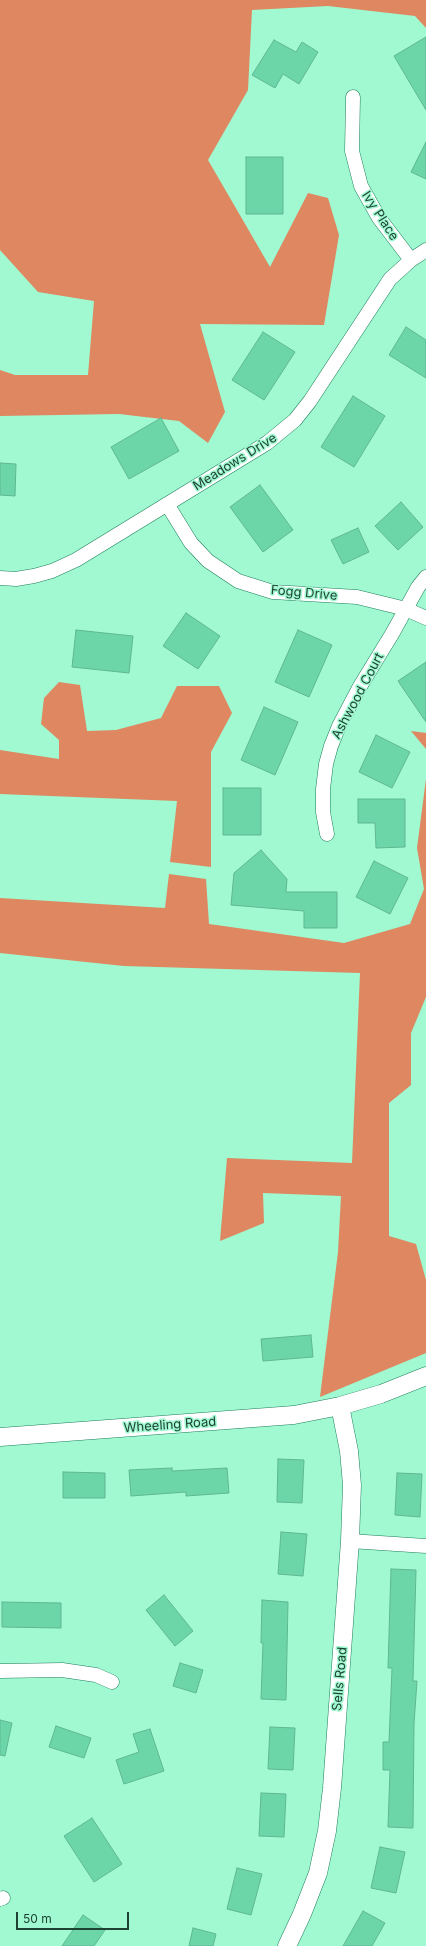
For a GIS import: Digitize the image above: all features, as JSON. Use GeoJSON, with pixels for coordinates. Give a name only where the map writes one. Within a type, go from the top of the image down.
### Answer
{"type":"FeatureCollection","features":[{"type":"Feature","properties":{"kind":"street","name":"Ivy Place"},"geometry":{"type":"LineString","coordinates":[[353,97],[352,151],[361,186],[379,218],[411,260]]}},
{"type":"Feature","properties":{"kind":"street","name":"Meadows Drive"},"geometry":{"type":"LineString","coordinates":[[0,578],[34,576],[76,560],[267,443],[295,420],[310,401],[379,293],[390,279],[411,260],[426,250]]}},
{"type":"Feature","properties":{"kind":"street","name":"Fogg Drive"},"geometry":{"type":"LineString","coordinates":[[167,504],[191,544],[208,561],[238,580],[273,592],[357,597],[406,609],[426,618]]}},
{"type":"Feature","properties":{"kind":"street"},"geometry":{"type":"LineString","coordinates":[[406,609],[418,587],[426,577]]}},
{"type":"Feature","properties":{"kind":"street","name":"Ashwood Court"},"geometry":{"type":"LineString","coordinates":[[327,834],[323,812],[323,789],[326,764],[331,746],[339,726],[359,688],[406,609]]}},
{"type":"Feature","properties":{"kind":"street","name":"Wheeling Road"},"geometry":{"type":"LineString","coordinates":[[0,1437],[294,1415],[340,1406],[380,1394],[426,1376]]}},
{"type":"Feature","properties":{"kind":"street","name":"Sells Road"},"geometry":{"type":"LineString","coordinates":[[287,1946],[313,1889],[318,1873],[327,1831],[332,1788],[350,1541],[351,1478],[349,1451],[340,1406]]}},
{"type":"Feature","properties":{"kind":"street"},"geometry":{"type":"LineString","coordinates":[[350,1541],[426,1546]]}},
{"type":"Feature","properties":{"kind":"street"},"geometry":{"type":"LineString","coordinates":[[0,1671],[62,1670],[96,1675],[112,1682]]}},
{"type":"Feature","properties":{"kind":"shaded area"},"geometry":{"type":"Polygon","coordinates":[[[0,0],[426,0],[426,28],[415,16],[328,6],[252,10],[248,90],[208,160],[270,267],[308,193],[328,198],[339,235],[324,325],[200,324],[225,412],[208,443],[179,421],[119,414],[0,416],[0,370],[15,375],[88,375],[94,301],[38,292],[0,250],[0,0]]]}},
{"type":"Feature","properties":{"kind":"shaded area"},"geometry":{"type":"Polygon","coordinates":[[[59,682],[80,685],[87,731],[116,730],[161,718],[177,686],[219,686],[232,713],[211,752],[211,867],[170,862],[177,801],[0,794],[0,750],[59,759],[59,740],[41,724],[44,698],[59,682]]]}},
{"type":"Feature","properties":{"kind":"shaded area"},"geometry":{"type":"Polygon","coordinates":[[[411,731],[426,733],[426,749],[411,731]]]}},
{"type":"Feature","properties":{"kind":"shaded area"},"geometry":{"type":"Polygon","coordinates":[[[426,779],[426,997],[411,1033],[411,1085],[389,1103],[389,1236],[416,1244],[426,1280],[426,1353],[320,1397],[338,1252],[341,1196],[263,1193],[264,1223],[220,1241],[227,1158],[352,1163],[360,973],[124,966],[0,953],[0,898],[165,908],[169,874],[206,879],[209,924],[344,943],[410,924],[424,889],[417,848],[426,779]]]}},
{"type":"Feature","properties":{"kind":"building"},"geometry":{"type":"Polygon","coordinates":[[[426,37],[426,110],[394,56],[426,37]]]}},
{"type":"Feature","properties":{"kind":"building"},"geometry":{"type":"Polygon","coordinates":[[[274,40],[296,52],[302,42],[318,52],[299,84],[283,74],[275,88],[252,75],[274,40]]]}},
{"type":"Feature","properties":{"kind":"building"},"geometry":{"type":"Polygon","coordinates":[[[426,142],[426,179],[411,172],[426,142]]]}},
{"type":"Feature","properties":{"kind":"building"},"geometry":{"type":"Polygon","coordinates":[[[246,157],[283,157],[283,214],[246,214],[246,157]]]}},
{"type":"Feature","properties":{"kind":"building"},"geometry":{"type":"Polygon","coordinates":[[[406,327],[426,340],[426,378],[389,355],[406,327]]]}},
{"type":"Feature","properties":{"kind":"building"},"geometry":{"type":"Polygon","coordinates":[[[263,332],[295,352],[264,400],[232,380],[263,332]]]}},
{"type":"Feature","properties":{"kind":"building"},"geometry":{"type":"Polygon","coordinates":[[[353,396],[385,416],[354,467],[321,447],[353,396]]]}},
{"type":"Feature","properties":{"kind":"building"},"geometry":{"type":"Polygon","coordinates":[[[161,418],[179,451],[129,479],[111,447],[161,418]]]}},
{"type":"Feature","properties":{"kind":"building"},"geometry":{"type":"Polygon","coordinates":[[[0,463],[16,464],[15,496],[0,495],[0,463]]]}},
{"type":"Feature","properties":{"kind":"building"},"geometry":{"type":"Polygon","coordinates":[[[260,485],[293,530],[263,552],[230,507],[260,485]]]}},
{"type":"Feature","properties":{"kind":"building"},"geometry":{"type":"Polygon","coordinates":[[[401,502],[423,527],[398,550],[375,526],[401,502]]]}},
{"type":"Feature","properties":{"kind":"building"},"geometry":{"type":"Polygon","coordinates":[[[358,528],[369,552],[343,564],[331,540],[358,528]]]}},
{"type":"Feature","properties":{"kind":"building"},"geometry":{"type":"Polygon","coordinates":[[[186,613],[220,636],[198,669],[163,646],[186,613]]]}},
{"type":"Feature","properties":{"kind":"building"},"geometry":{"type":"Polygon","coordinates":[[[76,630],[133,636],[129,673],[72,667],[76,630]]]}},
{"type":"Feature","properties":{"kind":"building"},"geometry":{"type":"Polygon","coordinates":[[[298,630],[332,645],[309,697],[275,682],[298,630]]]}},
{"type":"Feature","properties":{"kind":"building"},"geometry":{"type":"Polygon","coordinates":[[[426,662],[426,722],[398,681],[426,662]]]}},
{"type":"Feature","properties":{"kind":"building"},"geometry":{"type":"Polygon","coordinates":[[[264,707],[298,722],[275,775],[241,760],[264,707]]]}},
{"type":"Feature","properties":{"kind":"building"},"geometry":{"type":"Polygon","coordinates":[[[376,735],[410,752],[392,788],[359,772],[376,735]]]}},
{"type":"Feature","properties":{"kind":"building"},"geometry":{"type":"Polygon","coordinates":[[[223,788],[261,788],[261,835],[223,835],[223,788]]]}},
{"type":"Feature","properties":{"kind":"building"},"geometry":{"type":"Polygon","coordinates":[[[358,799],[405,799],[405,847],[376,848],[375,823],[358,823],[358,799]]]}},
{"type":"Feature","properties":{"kind":"building"},"geometry":{"type":"Polygon","coordinates":[[[261,850],[287,879],[286,892],[337,892],[337,928],[304,928],[304,911],[231,905],[234,873],[261,850]]]}},
{"type":"Feature","properties":{"kind":"building"},"geometry":{"type":"Polygon","coordinates":[[[374,861],[408,878],[390,914],[356,897],[374,861]]]}},
{"type":"Feature","properties":{"kind":"building"},"geometry":{"type":"Polygon","coordinates":[[[311,1335],[313,1357],[263,1361],[261,1339],[311,1335]]]}},
{"type":"Feature","properties":{"kind":"building"},"geometry":{"type":"Polygon","coordinates":[[[278,1459],[304,1460],[302,1503],[277,1502],[278,1459]]]}},
{"type":"Feature","properties":{"kind":"building"},"geometry":{"type":"Polygon","coordinates":[[[172,1468],[172,1471],[227,1468],[229,1493],[186,1496],[186,1492],[131,1496],[129,1470],[172,1468]]]}},
{"type":"Feature","properties":{"kind":"building"},"geometry":{"type":"Polygon","coordinates":[[[63,1472],[105,1473],[105,1498],[63,1498],[63,1472]]]}},
{"type":"Feature","properties":{"kind":"building"},"geometry":{"type":"Polygon","coordinates":[[[397,1473],[422,1474],[420,1517],[395,1515],[397,1473]]]}},
{"type":"Feature","properties":{"kind":"building"},"geometry":{"type":"Polygon","coordinates":[[[281,1532],[307,1534],[303,1576],[278,1574],[281,1532]]]}},
{"type":"Feature","properties":{"kind":"building"},"geometry":{"type":"Polygon","coordinates":[[[391,1569],[416,1570],[413,1681],[417,1681],[414,1724],[413,1828],[388,1827],[390,1770],[383,1770],[383,1742],[389,1742],[392,1668],[388,1668],[391,1569]]]}},
{"type":"Feature","properties":{"kind":"building"},"geometry":{"type":"Polygon","coordinates":[[[164,1595],[193,1631],[175,1646],[146,1610],[164,1595]]]}},
{"type":"Feature","properties":{"kind":"building"},"geometry":{"type":"Polygon","coordinates":[[[262,1600],[288,1602],[286,1700],[261,1699],[263,1643],[261,1643],[262,1600]]]}},
{"type":"Feature","properties":{"kind":"building"},"geometry":{"type":"Polygon","coordinates":[[[2,1602],[61,1603],[61,1628],[2,1627],[2,1602]]]}},
{"type":"Feature","properties":{"kind":"building"},"geometry":{"type":"Polygon","coordinates":[[[180,1663],[203,1670],[196,1693],[173,1686],[180,1663]]]}},
{"type":"Feature","properties":{"kind":"building"},"geometry":{"type":"Polygon","coordinates":[[[0,1720],[12,1723],[5,1756],[0,1755],[0,1720]]]}},
{"type":"Feature","properties":{"kind":"building"},"geometry":{"type":"Polygon","coordinates":[[[56,1726],[91,1738],[84,1758],[49,1747],[56,1726]]]}},
{"type":"Feature","properties":{"kind":"building"},"geometry":{"type":"Polygon","coordinates":[[[270,1727],[295,1728],[293,1770],[268,1769],[270,1727]]]}},
{"type":"Feature","properties":{"kind":"building"},"geometry":{"type":"Polygon","coordinates":[[[150,1729],[164,1771],[124,1784],[116,1760],[139,1752],[133,1734],[150,1729]]]}},
{"type":"Feature","properties":{"kind":"building"},"geometry":{"type":"Polygon","coordinates":[[[261,1793],[286,1794],[284,1837],[259,1836],[261,1793]]]}},
{"type":"Feature","properties":{"kind":"building"},"geometry":{"type":"Polygon","coordinates":[[[92,1818],[122,1864],[94,1882],[64,1836],[92,1818]]]}},
{"type":"Feature","properties":{"kind":"building"},"geometry":{"type":"Polygon","coordinates":[[[380,1847],[405,1852],[396,1893],[371,1888],[380,1847]]]}},
{"type":"Feature","properties":{"kind":"building"},"geometry":{"type":"Polygon","coordinates":[[[237,1868],[262,1874],[251,1915],[227,1909],[237,1868]]]}},
{"type":"Feature","properties":{"kind":"building"},"geometry":{"type":"Polygon","coordinates":[[[363,1911],[385,1923],[372,1946],[343,1946],[363,1911]]]}},
{"type":"Feature","properties":{"kind":"building"},"geometry":{"type":"Polygon","coordinates":[[[83,1915],[105,1930],[94,1946],[62,1946],[83,1915]]]}},
{"type":"Feature","properties":{"kind":"building"},"geometry":{"type":"Polygon","coordinates":[[[193,1928],[216,1934],[213,1946],[189,1946],[193,1928]]]}}]}
